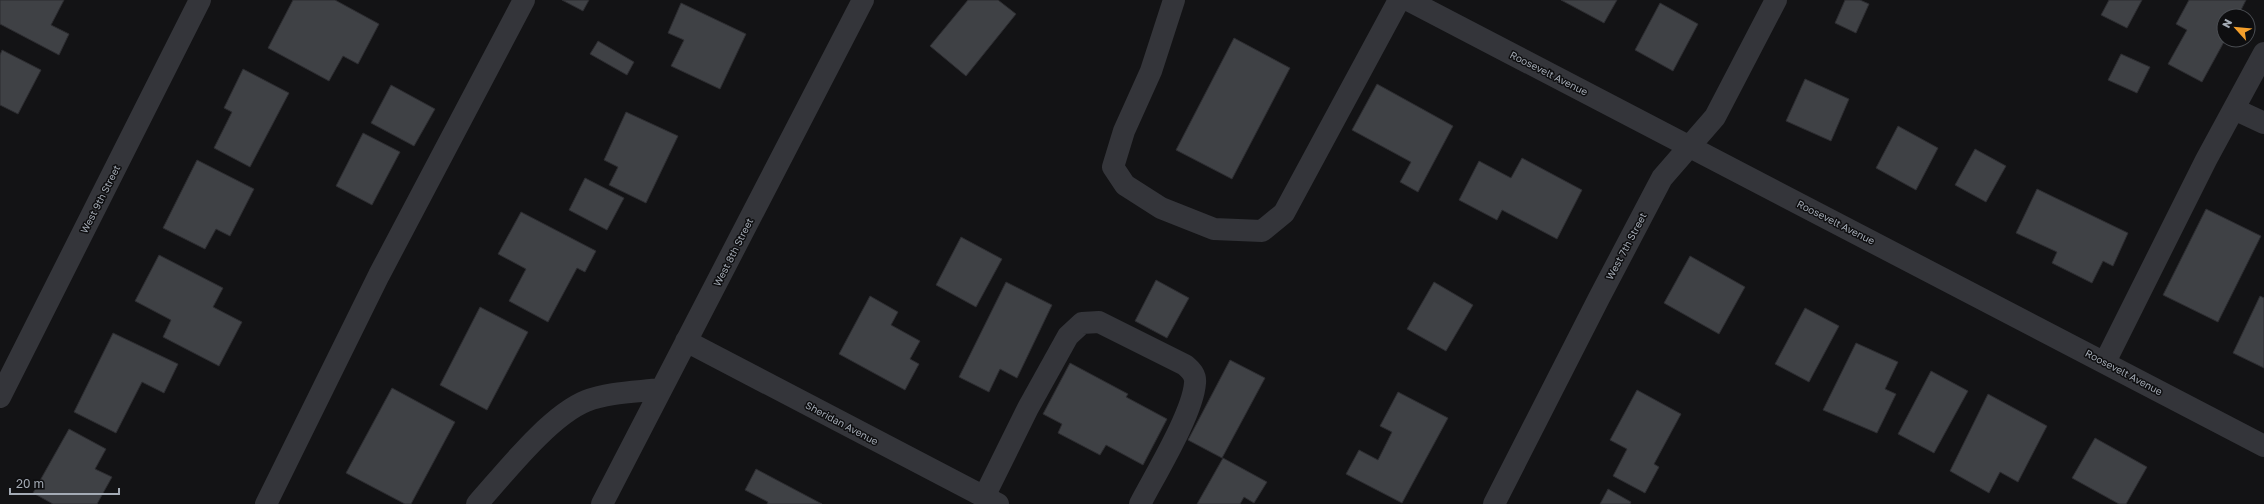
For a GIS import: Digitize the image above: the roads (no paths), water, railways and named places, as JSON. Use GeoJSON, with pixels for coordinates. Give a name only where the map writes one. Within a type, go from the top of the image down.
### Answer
{"type":"FeatureCollection","features":[{"type":"Feature","properties":{"kind":"street","name":"West 9th Street"},"geometry":{"type":"LineString","coordinates":[[0,397],[200,0]]}},
{"type":"Feature","properties":{"kind":"street"},"geometry":{"type":"LineString","coordinates":[[266,504],[379,275],[524,0]]}},
{"type":"Feature","properties":{"kind":"street","name":"West 8th Street"},"geometry":{"type":"LineString","coordinates":[[602,504],[863,0]]}},
{"type":"Feature","properties":{"kind":"street"},"geometry":{"type":"LineString","coordinates":[[1174,0],[1151,71],[1124,131],[1113,168],[1125,185],[1161,208],[1214,229],[1262,231],[1284,213],[1399,0]]}},
{"type":"Feature","properties":{"kind":"street","name":"Roosevelt Avenue"},"geometry":{"type":"LineString","coordinates":[[1408,0],[2264,446]]}},
{"type":"Feature","properties":{"kind":"street","name":"West 7th Street"},"geometry":{"type":"LineString","coordinates":[[1494,504],[1598,298],[1662,178],[1691,147],[1715,117],[1776,0]]}},
{"type":"Feature","properties":{"kind":"street"},"geometry":{"type":"LineString","coordinates":[[2105,362],[2234,109],[2264,54]]}},
{"type":"Feature","properties":{"kind":"street"},"geometry":{"type":"LineString","coordinates":[[2234,109],[2264,123]]}},
{"type":"Feature","properties":{"kind":"street"},"geometry":{"type":"LineString","coordinates":[[991,500],[1028,408],[1068,336],[1082,323],[1099,322],[1185,365],[1194,373],[1196,382],[1188,408],[1140,504]]}},
{"type":"Feature","properties":{"kind":"street","name":"Sheridan Avenue"},"geometry":{"type":"LineString","coordinates":[[686,341],[991,500]]}},
{"type":"Feature","properties":{"kind":"street"},"geometry":{"type":"LineString","coordinates":[[477,504],[526,449],[568,412],[585,402],[603,396],[661,389]]}}]}
